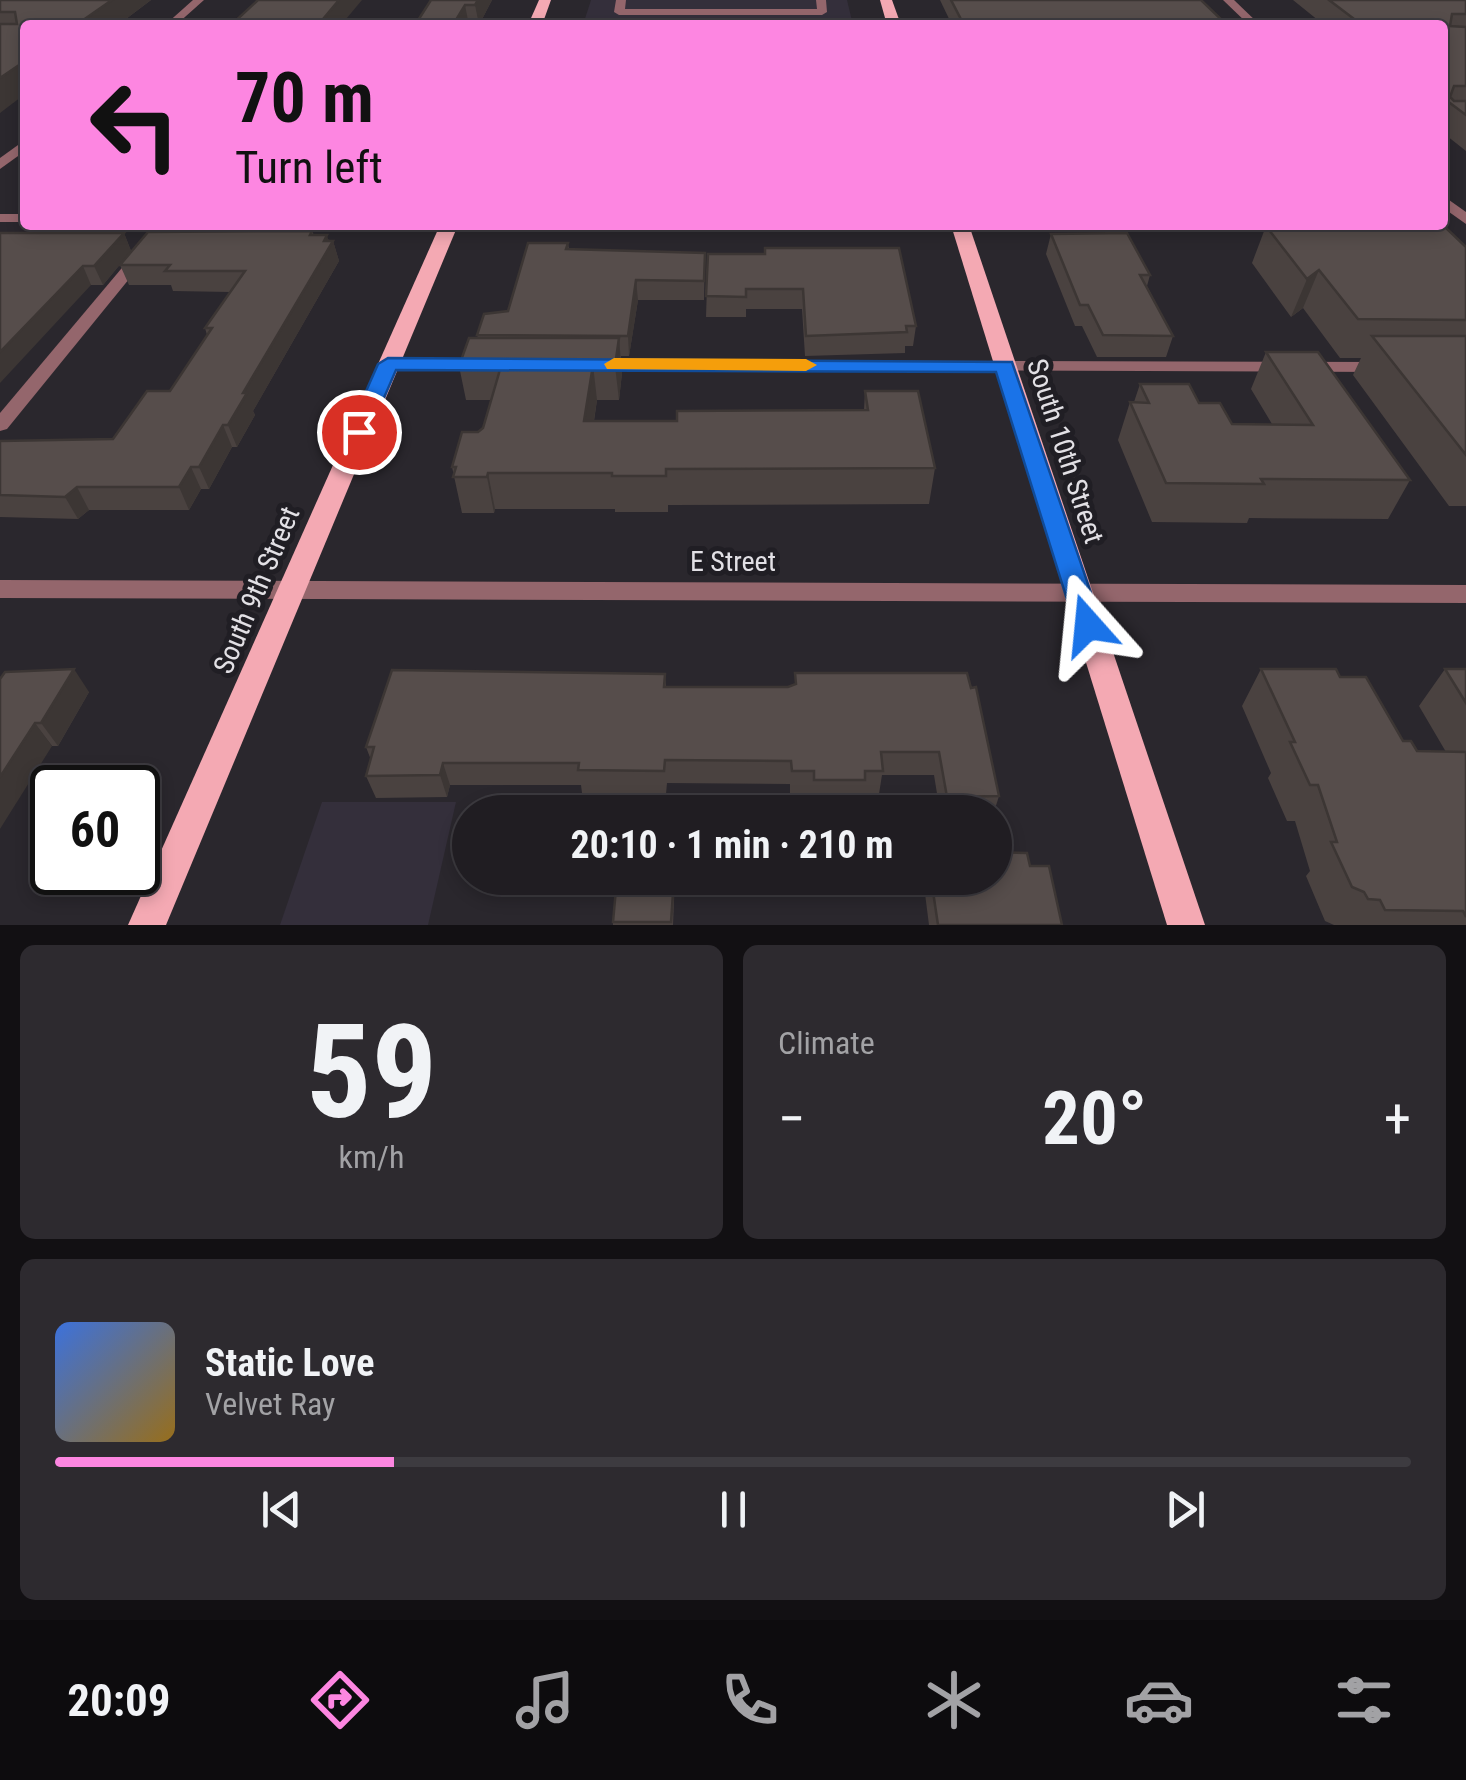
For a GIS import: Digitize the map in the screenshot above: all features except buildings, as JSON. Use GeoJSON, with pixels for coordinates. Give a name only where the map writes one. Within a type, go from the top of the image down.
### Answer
{"type":"FeatureCollection","features":[{"type":"Feature","properties":{"kind":"main road","name":"South 9th Street"},"geometry":{"type":"LineString","coordinates":[[147,925],[446,230]]}},
{"type":"Feature","properties":{"kind":"main road","name":"South 10th Street"},"geometry":{"type":"LineString","coordinates":[[962,230],[1186,925]]}},
{"type":"Feature","properties":{"kind":"street"},"geometry":{"type":"LineString","coordinates":[[176,20],[199,0]]}},
{"type":"Feature","properties":{"kind":"street"},"geometry":{"type":"LineString","coordinates":[[622,0],[620,12],[822,12],[821,0]]}},
{"type":"Feature","properties":{"kind":"street"},"geometry":{"type":"LineString","coordinates":[[1228,0],[1250,20]]}},
{"type":"Feature","properties":{"kind":"street"},"geometry":{"type":"LineString","coordinates":[[0,165],[20,148]]}},
{"type":"Feature","properties":{"kind":"street"},"geometry":{"type":"LineString","coordinates":[[0,424],[162,230]]}},
{"type":"Feature","properties":{"kind":"street"},"geometry":{"type":"LineString","coordinates":[[388,364],[504,364]]}},
{"type":"Feature","properties":{"kind":"street"},"geometry":{"type":"LineString","coordinates":[[584,364],[1412,367]]}},
{"type":"Feature","properties":{"kind":"street","name":"E Street"},"geometry":{"type":"LineString","coordinates":[[0,589],[1466,594]]}},
{"type":"Feature","properties":{"kind":"shaded area"},"geometry":{"type":"Polygon","coordinates":[[[591,0],[847,0],[852,20],[585,20],[591,0]]]}},
{"type":"Feature","properties":{"kind":"shaded area"},"geometry":{"type":"Polygon","coordinates":[[[322,802],[452,802],[452,820],[428,925],[280,925],[322,802]]]}},
{"type":"Feature","properties":{"kind":"slow traffic"},"geometry":{"type":"LineString","coordinates":[[614,364],[806,365]]}},
{"type":"Feature","properties":{"kind":"route"},"geometry":{"type":"LineString","coordinates":[[359,432],[388,364],[1004,366],[1088,625]]}}]}
